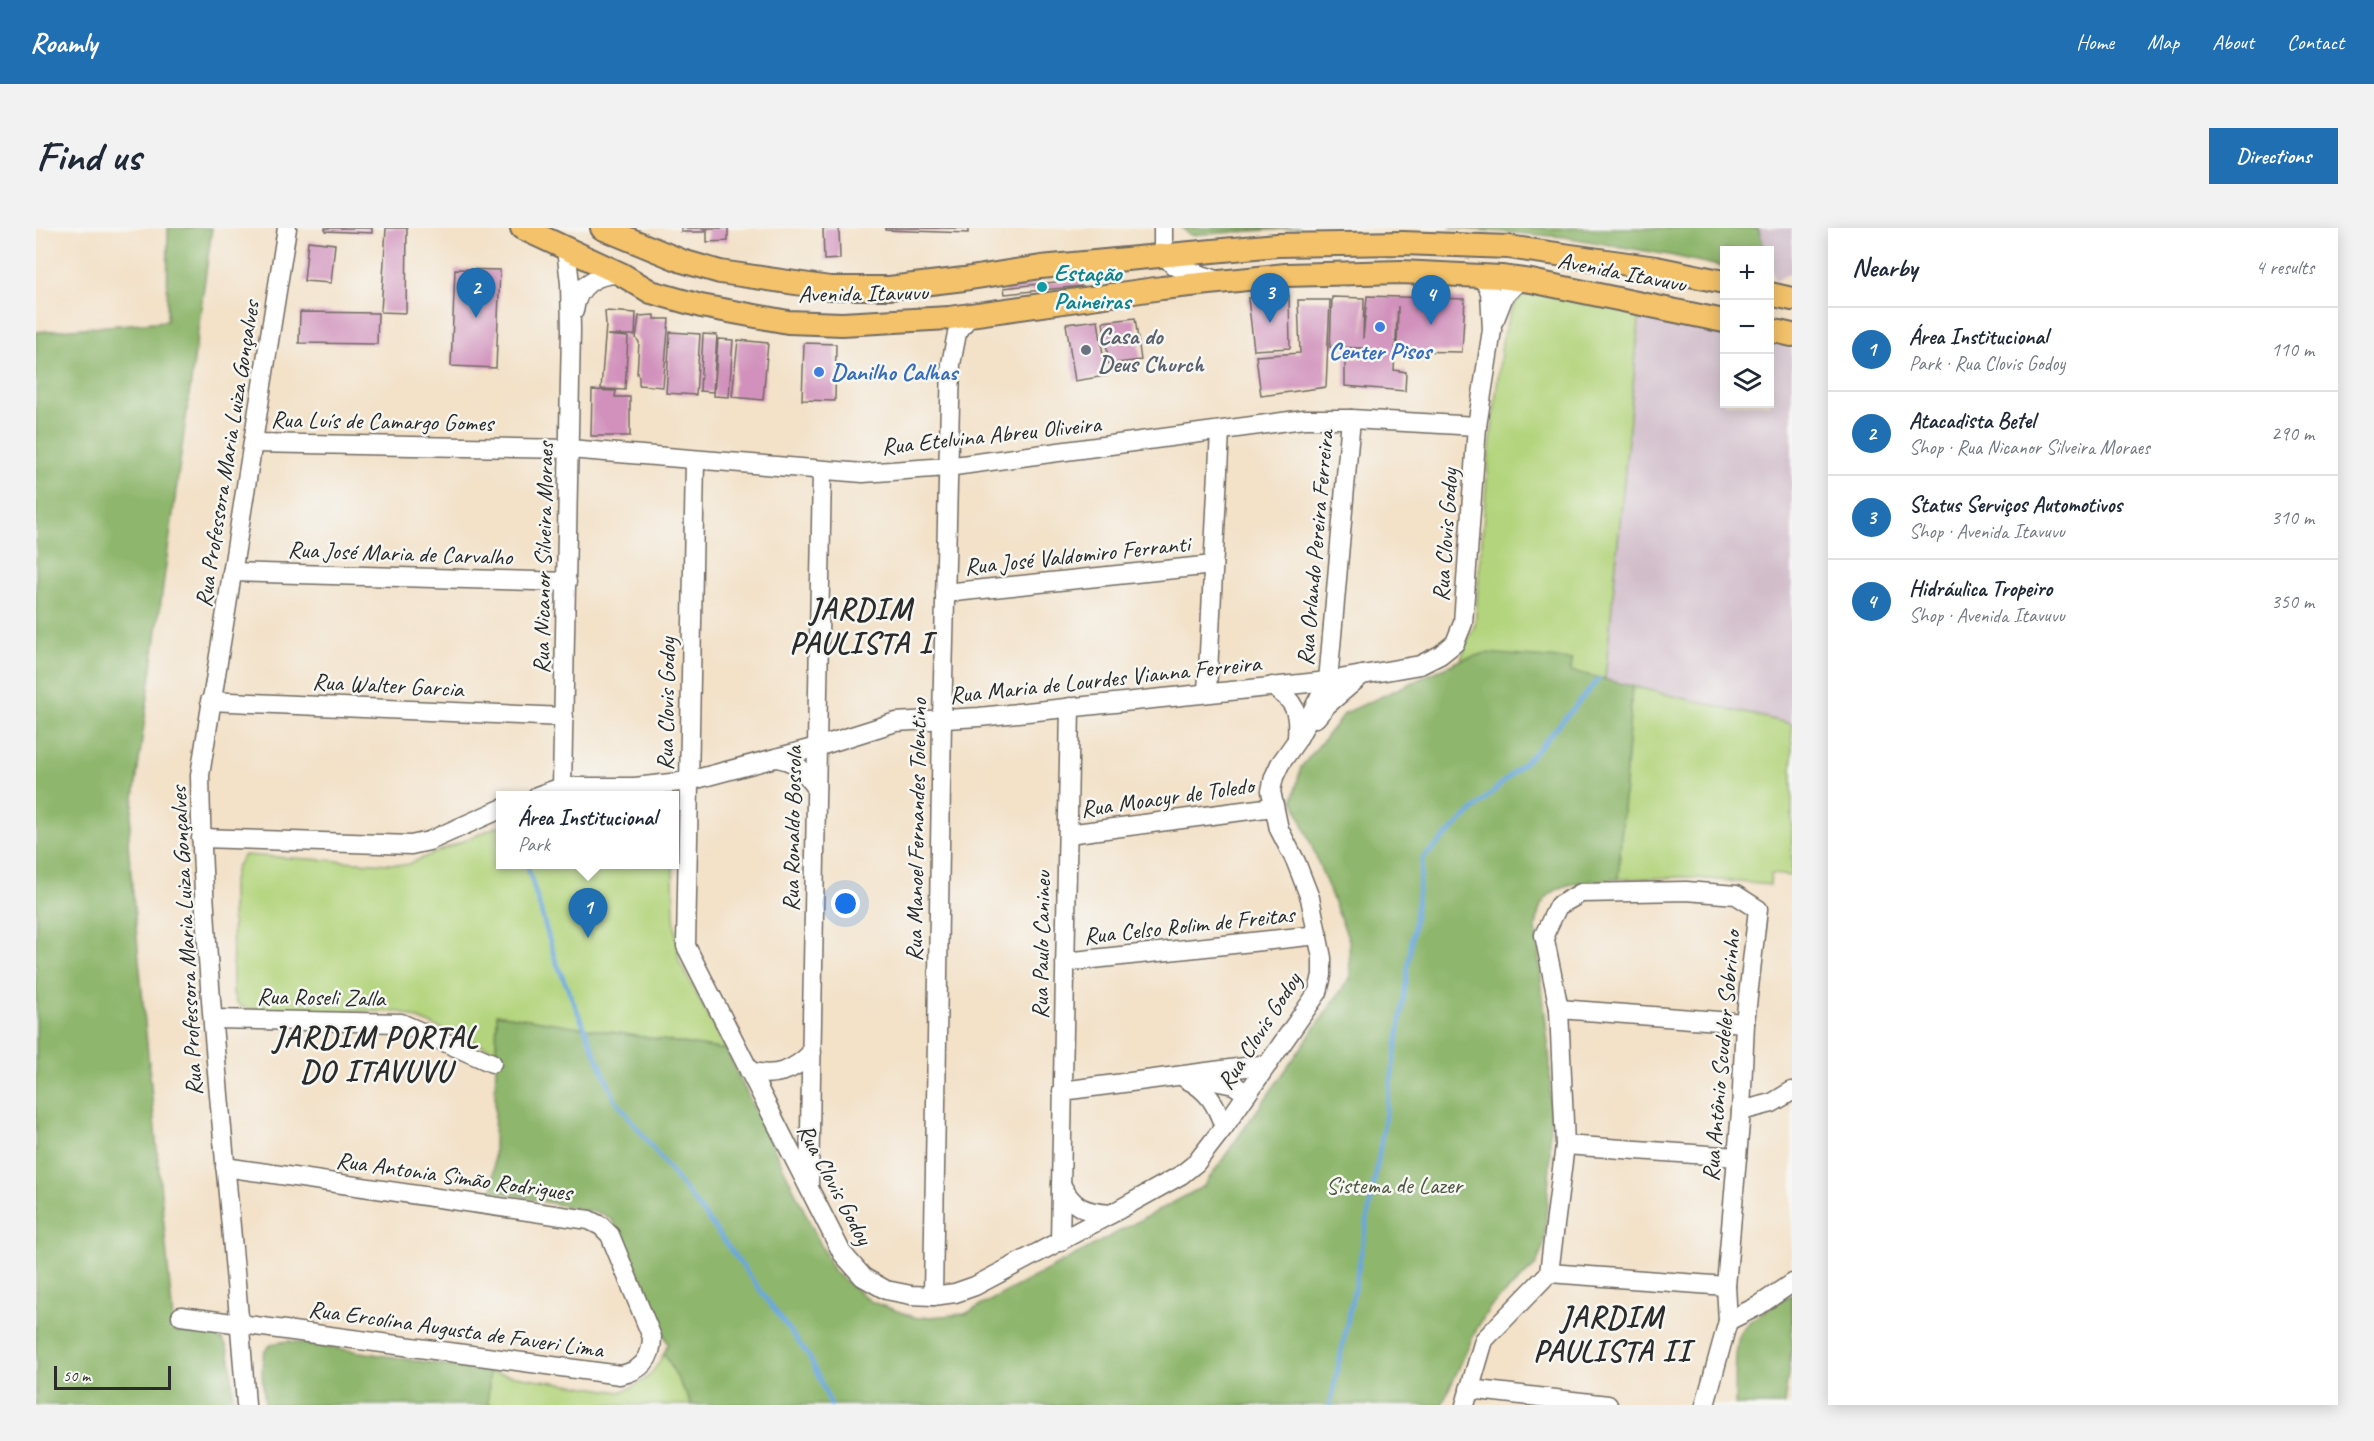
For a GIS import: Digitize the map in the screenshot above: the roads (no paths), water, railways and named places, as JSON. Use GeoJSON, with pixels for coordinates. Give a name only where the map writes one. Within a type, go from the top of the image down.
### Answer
{"type":"FeatureCollection","features":[{"type":"Feature","properties":{"kind":"main road","name":"Avenida Itavuvu"},"geometry":{"type":"LineString","coordinates":[[522,228],[562,239],[605,272],[651,292],[788,322],[842,324],[926,320],[1221,282],[1286,276],[1401,272],[1520,280],[1720,320]]}},
{"type":"Feature","properties":{"kind":"main road","name":"Avenida Itavuvu"},"geometry":{"type":"LineString","coordinates":[[612,230],[682,261],[720,272],[830,288],[889,288],[1041,267],[1277,245],[1403,243],[1508,247],[1656,268],[1720,281]]}},
{"type":"Feature","properties":{"kind":"main road"},"geometry":{"type":"LineString","coordinates":[[605,272],[612,230]]}},
{"type":"Feature","properties":{"kind":"main road"},"geometry":{"type":"LineString","coordinates":[[1774,295],[1792,299]]}},
{"type":"Feature","properties":{"kind":"main road"},"geometry":{"type":"LineString","coordinates":[[1774,331],[1792,335]]}},
{"type":"Feature","properties":{"kind":"street","name":"Rua Professora Maria Luiza Gonçalves"},"geometry":{"type":"LineString","coordinates":[[246,1405],[214,1019],[201,838],[200,775],[287,228]]}},
{"type":"Feature","properties":{"kind":"street"},"geometry":{"type":"LineString","coordinates":[[1163,228],[1163,254]]}},
{"type":"Feature","properties":{"kind":"street","name":"Rua Nicanor Silveira Moraes"},"geometry":{"type":"LineString","coordinates":[[562,239],[570,283],[572,330],[562,787]]}},
{"type":"Feature","properties":{"kind":"street","name":"Avenida Itavuvu"},"geometry":{"type":"LineString","coordinates":[[1163,254],[1174,266],[1221,282]]}},
{"type":"Feature","properties":{"kind":"street","name":"Rua Nicanor Silveira Moraes"},"geometry":{"type":"LineString","coordinates":[[572,330],[575,303],[582,289],[605,272]]}},
{"type":"Feature","properties":{"kind":"street","name":"Rua Clovis Godoy"},"geometry":{"type":"LineString","coordinates":[[1478,276],[1486,283],[1490,292],[1492,330]]}},
{"type":"Feature","properties":{"kind":"street","name":"Rua Clovis Godoy"},"geometry":{"type":"LineString","coordinates":[[695,461],[686,946],[842,1253],[863,1276],[886,1290],[933,1296],[955,1293],[975,1286],[1060,1242],[1190,1169],[1224,1127],[1318,992],[1322,975],[1322,958],[1318,935],[1310,898],[1296,862],[1279,829],[1271,791],[1274,777],[1333,680],[1420,665],[1440,655],[1455,643],[1463,623],[1477,426],[1492,330],[1504,296],[1520,280]]}},
{"type":"Feature","properties":{"kind":"street","name":"Rua Manoel Fernandes Tolentino"},"geometry":{"type":"LineString","coordinates":[[951,364],[957,333],[970,315]]}},
{"type":"Feature","properties":{"kind":"street","name":"Rua Manoel Fernandes Tolentino"},"geometry":{"type":"LineString","coordinates":[[926,320],[944,334],[949,346],[951,364],[942,719],[933,1296]]}},
{"type":"Feature","properties":{"kind":"street","name":"Rua Etelvina Abreu Oliveira"},"geometry":{"type":"LineString","coordinates":[[509,448],[569,449],[862,473],[947,467],[1304,419],[1351,419],[1477,426]]}},
{"type":"Feature","properties":{"kind":"street","name":"Rua Orlando Pereira Ferreira"},"geometry":{"type":"LineString","coordinates":[[1333,680],[1351,419]]}},
{"type":"Feature","properties":{"kind":"street"},"geometry":{"type":"LineString","coordinates":[[1207,693],[1220,431]]}},
{"type":"Feature","properties":{"kind":"street","name":"Rua Luís de Camargo Gomes"},"geometry":{"type":"LineString","coordinates":[[253,443],[509,448]]}},
{"type":"Feature","properties":{"kind":"street","name":"Rua Ronaldo Bossola"},"geometry":{"type":"LineString","coordinates":[[809,1188],[822,471]]}},
{"type":"Feature","properties":{"kind":"street","name":"Rua José Valdomiro Ferranti"},"geometry":{"type":"LineString","coordinates":[[945,593],[1213,565]]}},
{"type":"Feature","properties":{"kind":"street","name":"Rua José Maria de Carvalho"},"geometry":{"type":"LineString","coordinates":[[232,572],[567,582]]}},
{"type":"Feature","properties":{"kind":"street"},"geometry":{"type":"LineString","coordinates":[[1209,656],[1218,677],[1226,685],[1238,690]]}},
{"type":"Feature","properties":{"kind":"street","name":"Rua Clovis Godoy"},"geometry":{"type":"LineString","coordinates":[[1297,740],[1327,705],[1362,675]]}},
{"type":"Feature","properties":{"kind":"street","name":"Rua Clovis Godoy"},"geometry":{"type":"LineString","coordinates":[[1327,705],[1333,680]]}},
{"type":"Feature","properties":{"kind":"street","name":"Rua Maria de Lourdes Vianna Ferreira"},"geometry":{"type":"LineString","coordinates":[[550,791],[562,787],[635,787],[689,781],[817,747],[896,722],[979,717],[1333,680]]}},
{"type":"Feature","properties":{"kind":"street"},"geometry":{"type":"LineString","coordinates":[[1272,686],[1286,696],[1295,708],[1298,716],[1297,740]]}},
{"type":"Feature","properties":{"kind":"street","name":"Rua Walter Garcia"},"geometry":{"type":"LineString","coordinates":[[210,701],[564,717]]}},
{"type":"Feature","properties":{"kind":"street","name":"Rua Paulo Canineu"},"geometry":{"type":"LineString","coordinates":[[1060,1242],[1070,707]]}},
{"type":"Feature","properties":{"kind":"street"},"geometry":{"type":"LineString","coordinates":[[818,710],[826,723],[837,731],[853,736]]}},
{"type":"Feature","properties":{"kind":"street"},"geometry":{"type":"LineString","coordinates":[[774,758],[789,760],[802,767],[816,787]]}},
{"type":"Feature","properties":{"kind":"street","name":"Rua Moacyr de Toledo"},"geometry":{"type":"LineString","coordinates":[[1068,834],[1273,807]]}},
{"type":"Feature","properties":{"kind":"street"},"geometry":{"type":"LineString","coordinates":[[201,838],[411,845],[429,842],[496,811]]}},
{"type":"Feature","properties":{"kind":"street","name":"Rua Antônio Scudeler Sobrinho"},"geometry":{"type":"LineString","coordinates":[[1549,1273],[1565,1145],[1559,1009],[1544,935],[1558,906],[1581,893],[1686,891],[1736,895],[1758,909],[1745,1023],[1741,1110],[1726,1286],[1728,1321],[1705,1405]]}},
{"type":"Feature","properties":{"kind":"street","name":"Rua Celso Rolim de Freitas"},"geometry":{"type":"LineString","coordinates":[[1065,962],[1318,935]]}},
{"type":"Feature","properties":{"kind":"street"},"geometry":{"type":"LineString","coordinates":[[1559,1009],[1745,1023]]}},
{"type":"Feature","properties":{"kind":"street","name":"Rua Roseli Zalla"},"geometry":{"type":"LineString","coordinates":[[214,1019],[401,1023],[492,1063]]}},
{"type":"Feature","properties":{"kind":"street"},"geometry":{"type":"LineString","coordinates":[[749,1071],[767,1075],[785,1071],[801,1063],[812,1052]]}},
{"type":"Feature","properties":{"kind":"street"},"geometry":{"type":"LineString","coordinates":[[1062,1091],[1268,1064]]}},
{"type":"Feature","properties":{"kind":"street"},"geometry":{"type":"LineString","coordinates":[[1181,1077],[1223,1082],[1234,1085],[1247,1094]]}},
{"type":"Feature","properties":{"kind":"street"},"geometry":{"type":"LineString","coordinates":[[1181,1077],[1200,1086],[1211,1097],[1224,1127]]}},
{"type":"Feature","properties":{"kind":"street"},"geometry":{"type":"LineString","coordinates":[[1741,1110],[1772,1103],[1792,1090]]}},
{"type":"Feature","properties":{"kind":"street"},"geometry":{"type":"LineString","coordinates":[[1565,1145],[1737,1157]]}},
{"type":"Feature","properties":{"kind":"street","name":"Rua Antonia Simão Rodrigues"},"geometry":{"type":"LineString","coordinates":[[225,1167],[589,1220],[601,1226],[610,1235],[634,1292]]}},
{"type":"Feature","properties":{"kind":"street"},"geometry":{"type":"LineString","coordinates":[[1061,1184],[1068,1198],[1079,1208],[1111,1214]]}},
{"type":"Feature","properties":{"kind":"street"},"geometry":{"type":"LineString","coordinates":[[1608,1405],[1467,1397],[1484,1340],[1549,1273],[1726,1286]]}},
{"type":"Feature","properties":{"kind":"street"},"geometry":{"type":"LineString","coordinates":[[1728,1321],[1758,1306],[1792,1283]]}},
{"type":"Feature","properties":{"kind":"street","name":"Rua Ercolina Augusta de Faveri Lima"},"geometry":{"type":"LineString","coordinates":[[181,1316],[620,1375],[633,1372],[641,1367],[652,1349],[652,1337],[634,1292]]}},
{"type":"Feature","properties":{"kind":"waterway"},"geometry":{"type":"LineString","coordinates":[[1330,1405],[1377,1166],[1400,1025],[1423,858],[1535,752],[1599,679]]}},
{"type":"Feature","properties":{"kind":"waterway"},"geometry":{"type":"LineString","coordinates":[[528,869],[555,959],[615,1099],[713,1226],[810,1358],[831,1405]]}},
{"type":"Feature","properties":{"kind":"place","name":"Estação Paineiras"},"geometry":{"type":"Point","coordinates":[1042,287]}},
{"type":"Feature","properties":{"kind":"place","name":"Atacadista Betel"},"geometry":{"type":"Point","coordinates":[476,318]}},
{"type":"Feature","properties":{"kind":"place","name":"Status Serviços Automotivos"},"geometry":{"type":"Point","coordinates":[1270,323]}},
{"type":"Feature","properties":{"kind":"place","name":"Hidráulica Tropeiro"},"geometry":{"type":"Point","coordinates":[1431,325]}},
{"type":"Feature","properties":{"kind":"place","name":"Center Pisos"},"geometry":{"type":"Point","coordinates":[1380,327]}},
{"type":"Feature","properties":{"kind":"place","name":"Casa do Deus Church"},"geometry":{"type":"Point","coordinates":[1086,350]}},
{"type":"Feature","properties":{"kind":"place","name":"Danilho Calhas"},"geometry":{"type":"Point","coordinates":[819,372]}},
{"type":"Feature","properties":{"kind":"place","name":"Área Institucional"},"geometry":{"type":"Point","coordinates":[588,938]}},
{"type":"Feature","properties":{"kind":"district","name":"JARDIM PAULISTA I"},"geometry":{"type":"Point","coordinates":[861,626]}},
{"type":"Feature","properties":{"kind":"district","name":"JARDIM PORTAL DO ITAVUVU"},"geometry":{"type":"Point","coordinates":[376,1054]}},
{"type":"Feature","properties":{"kind":"district","name":"JARDIM PAULISTA II"},"geometry":{"type":"Point","coordinates":[1612,1334]}},
{"type":"Feature","properties":{"kind":"park label","name":"Sistema de Lazer"},"geometry":{"type":"Point","coordinates":[1394,1185]}}]}
